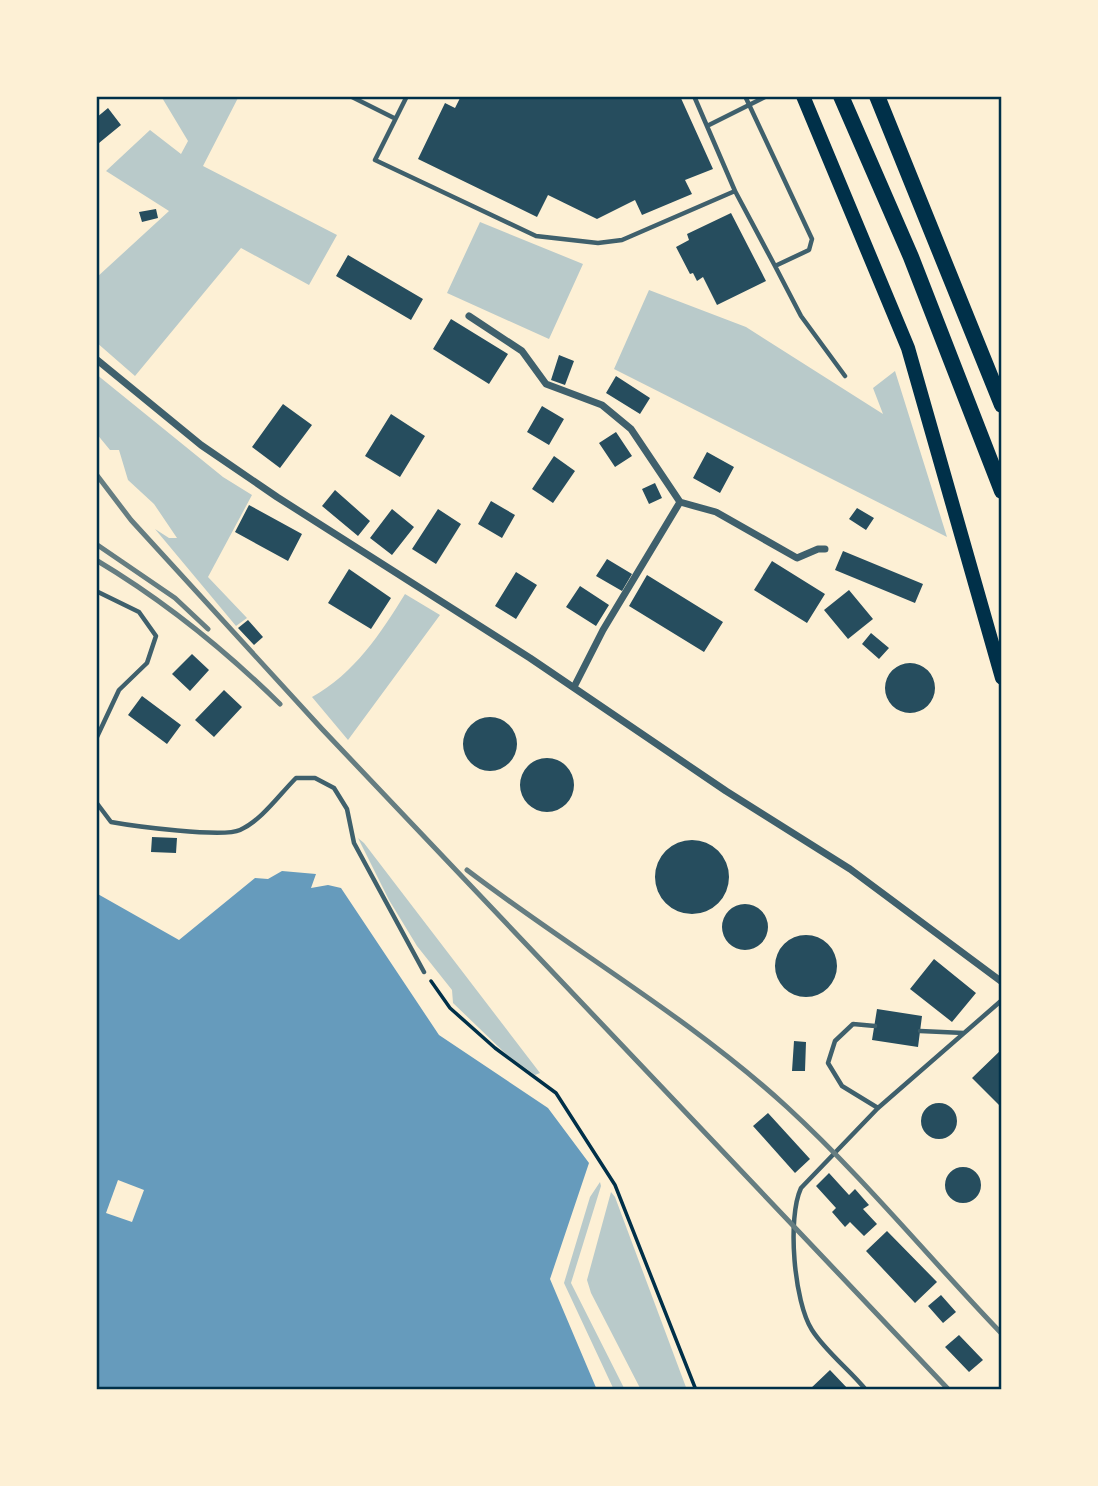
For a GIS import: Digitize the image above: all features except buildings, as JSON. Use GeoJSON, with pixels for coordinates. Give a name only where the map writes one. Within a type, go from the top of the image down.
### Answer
{"type":"FeatureCollection","features":[{"type":"Feature","properties":{"kind":"highway"},"geometry":{"type":"LineString","coordinates":[[841,96],[911,257],[1002,491]]}},
{"type":"Feature","properties":{"kind":"highway"},"geometry":{"type":"LineString","coordinates":[[877,96],[1002,405]]}},
{"type":"Feature","properties":{"kind":"main road"},"geometry":{"type":"LineString","coordinates":[[803,96],[908,348],[1002,678]]}},
{"type":"Feature","properties":{"kind":"street"},"geometry":{"type":"LineString","coordinates":[[469,316],[522,351],[546,384],[602,405],[631,429],[680,502],[716,512],[797,558],[818,549],[825,549]]}},
{"type":"Feature","properties":{"kind":"street"},"geometry":{"type":"LineString","coordinates":[[96,359],[201,445],[574,687],[726,791],[850,869],[1002,982]]}},
{"type":"Feature","properties":{"kind":"street"},"geometry":{"type":"LineString","coordinates":[[574,687],[603,630],[680,502]]}},
{"type":"Feature","properties":{"kind":"lane"},"geometry":{"type":"LineString","coordinates":[[350,96],[394,118]]}},
{"type":"Feature","properties":{"kind":"lane"},"geometry":{"type":"LineString","coordinates":[[407,96],[375,160],[536,236],[598,243],[622,240],[735,191]]}},
{"type":"Feature","properties":{"kind":"lane"},"geometry":{"type":"LineString","coordinates":[[694,96],[735,191],[801,316],[845,376]]}},
{"type":"Feature","properties":{"kind":"lane"},"geometry":{"type":"LineString","coordinates":[[745,96],[812,239],[809,250],[775,267]]}},
{"type":"Feature","properties":{"kind":"lane"},"geometry":{"type":"LineString","coordinates":[[707,126],[767,96]]}},
{"type":"Feature","properties":{"kind":"lane"},"geometry":{"type":"LineString","coordinates":[[96,591],[139,612],[156,636],[147,663],[119,691],[96,739]]}},
{"type":"Feature","properties":{"kind":"lane"},"geometry":{"type":"LineString","coordinates":[[96,802],[111,822],[147,829],[238,832],[257,819],[296,778],[315,778],[325,783],[334,788],[347,809],[354,843],[424,972]]}},
{"type":"Feature","properties":{"kind":"lane"},"geometry":{"type":"LineString","coordinates":[[866,1390],[813,1332],[801,1310],[793,1224],[794,1202],[801,1188],[878,1108],[1002,1000]]}},
{"type":"Feature","properties":{"kind":"lane"},"geometry":{"type":"LineString","coordinates":[[875,1026],[853,1024],[835,1041],[828,1063],[842,1086],[878,1108]]}},
{"type":"Feature","properties":{"kind":"lane"},"geometry":{"type":"LineString","coordinates":[[920,1031],[964,1033]]}},
{"type":"Feature","properties":{"kind":"path"},"geometry":{"type":"LineString","coordinates":[[424,972],[450,1008],[495,1048],[556,1093],[615,1185],[696,1390]]}},
{"type":"Feature","properties":{"kind":"shaded area"},"geometry":{"type":"Polygon","coordinates":[[[161,96],[239,96],[203,166],[337,235],[309,285],[241,248],[135,376],[96,342],[96,278],[169,211],[106,171],[150,130],[181,154],[188,141],[161,96]]]}},
{"type":"Feature","properties":{"kind":"shaded area"},"geometry":{"type":"Polygon","coordinates":[[[480,222],[583,264],[549,339],[447,293],[480,222]]]}},
{"type":"Feature","properties":{"kind":"shaded area"},"geometry":{"type":"Polygon","coordinates":[[[649,290],[746,327],[883,414],[873,388],[895,371],[947,537],[614,369],[649,290]]]}},
{"type":"Feature","properties":{"kind":"shaded area"},"geometry":{"type":"Polygon","coordinates":[[[96,374],[223,477],[252,495],[208,577],[247,618],[236,626],[155,529],[169,538],[177,538],[154,504],[128,480],[119,450],[110,450],[96,433],[96,374]]]}},
{"type":"Feature","properties":{"kind":"shaded area"},"geometry":{"type":"Polygon","coordinates":[[[405,594],[440,615],[348,740],[312,697],[354,665],[376,638],[405,594]]]}},
{"type":"Feature","properties":{"kind":"shaded area"},"geometry":{"type":"Polygon","coordinates":[[[358,838],[540,1073],[535,1075],[506,1054],[453,1003],[452,990],[417,946],[389,900],[358,838]]]}},
{"type":"Feature","properties":{"kind":"shaded area"},"geometry":{"type":"Polygon","coordinates":[[[600,1182],[571,1283],[625,1390],[614,1390],[564,1283],[590,1197],[600,1182]]]}},
{"type":"Feature","properties":{"kind":"shaded area"},"geometry":{"type":"Polygon","coordinates":[[[611,1192],[687,1390],[641,1390],[591,1293],[587,1280],[611,1192]]]}},
{"type":"Feature","properties":{"kind":"water"},"geometry":{"type":"Polygon","coordinates":[[[282,871],[316,874],[311,888],[328,885],[341,888],[439,1035],[548,1108],[589,1163],[550,1279],[597,1390],[96,1390],[96,893],[179,940],[255,878],[268,879],[282,871]]]}},
{"type":"Feature","properties":{"kind":"pier"},"geometry":{"type":"Polygon","coordinates":[[[118,1180],[144,1190],[132,1222],[106,1213],[118,1180]]]}},
{"type":"Feature","properties":{"kind":"railway"},"geometry":{"type":"LineString","coordinates":[[96,474],[131,520],[322,729],[949,1390]]}},
{"type":"Feature","properties":{"kind":"railway"},"geometry":{"type":"LineString","coordinates":[[96,544],[175,598],[208,629]]}},
{"type":"Feature","properties":{"kind":"railway"},"geometry":{"type":"LineString","coordinates":[[96,560],[192,627],[280,704]]}},
{"type":"Feature","properties":{"kind":"railway"},"geometry":{"type":"LineString","coordinates":[[467,870],[670,1014],[749,1074],[843,1161],[1002,1334]]}}]}
